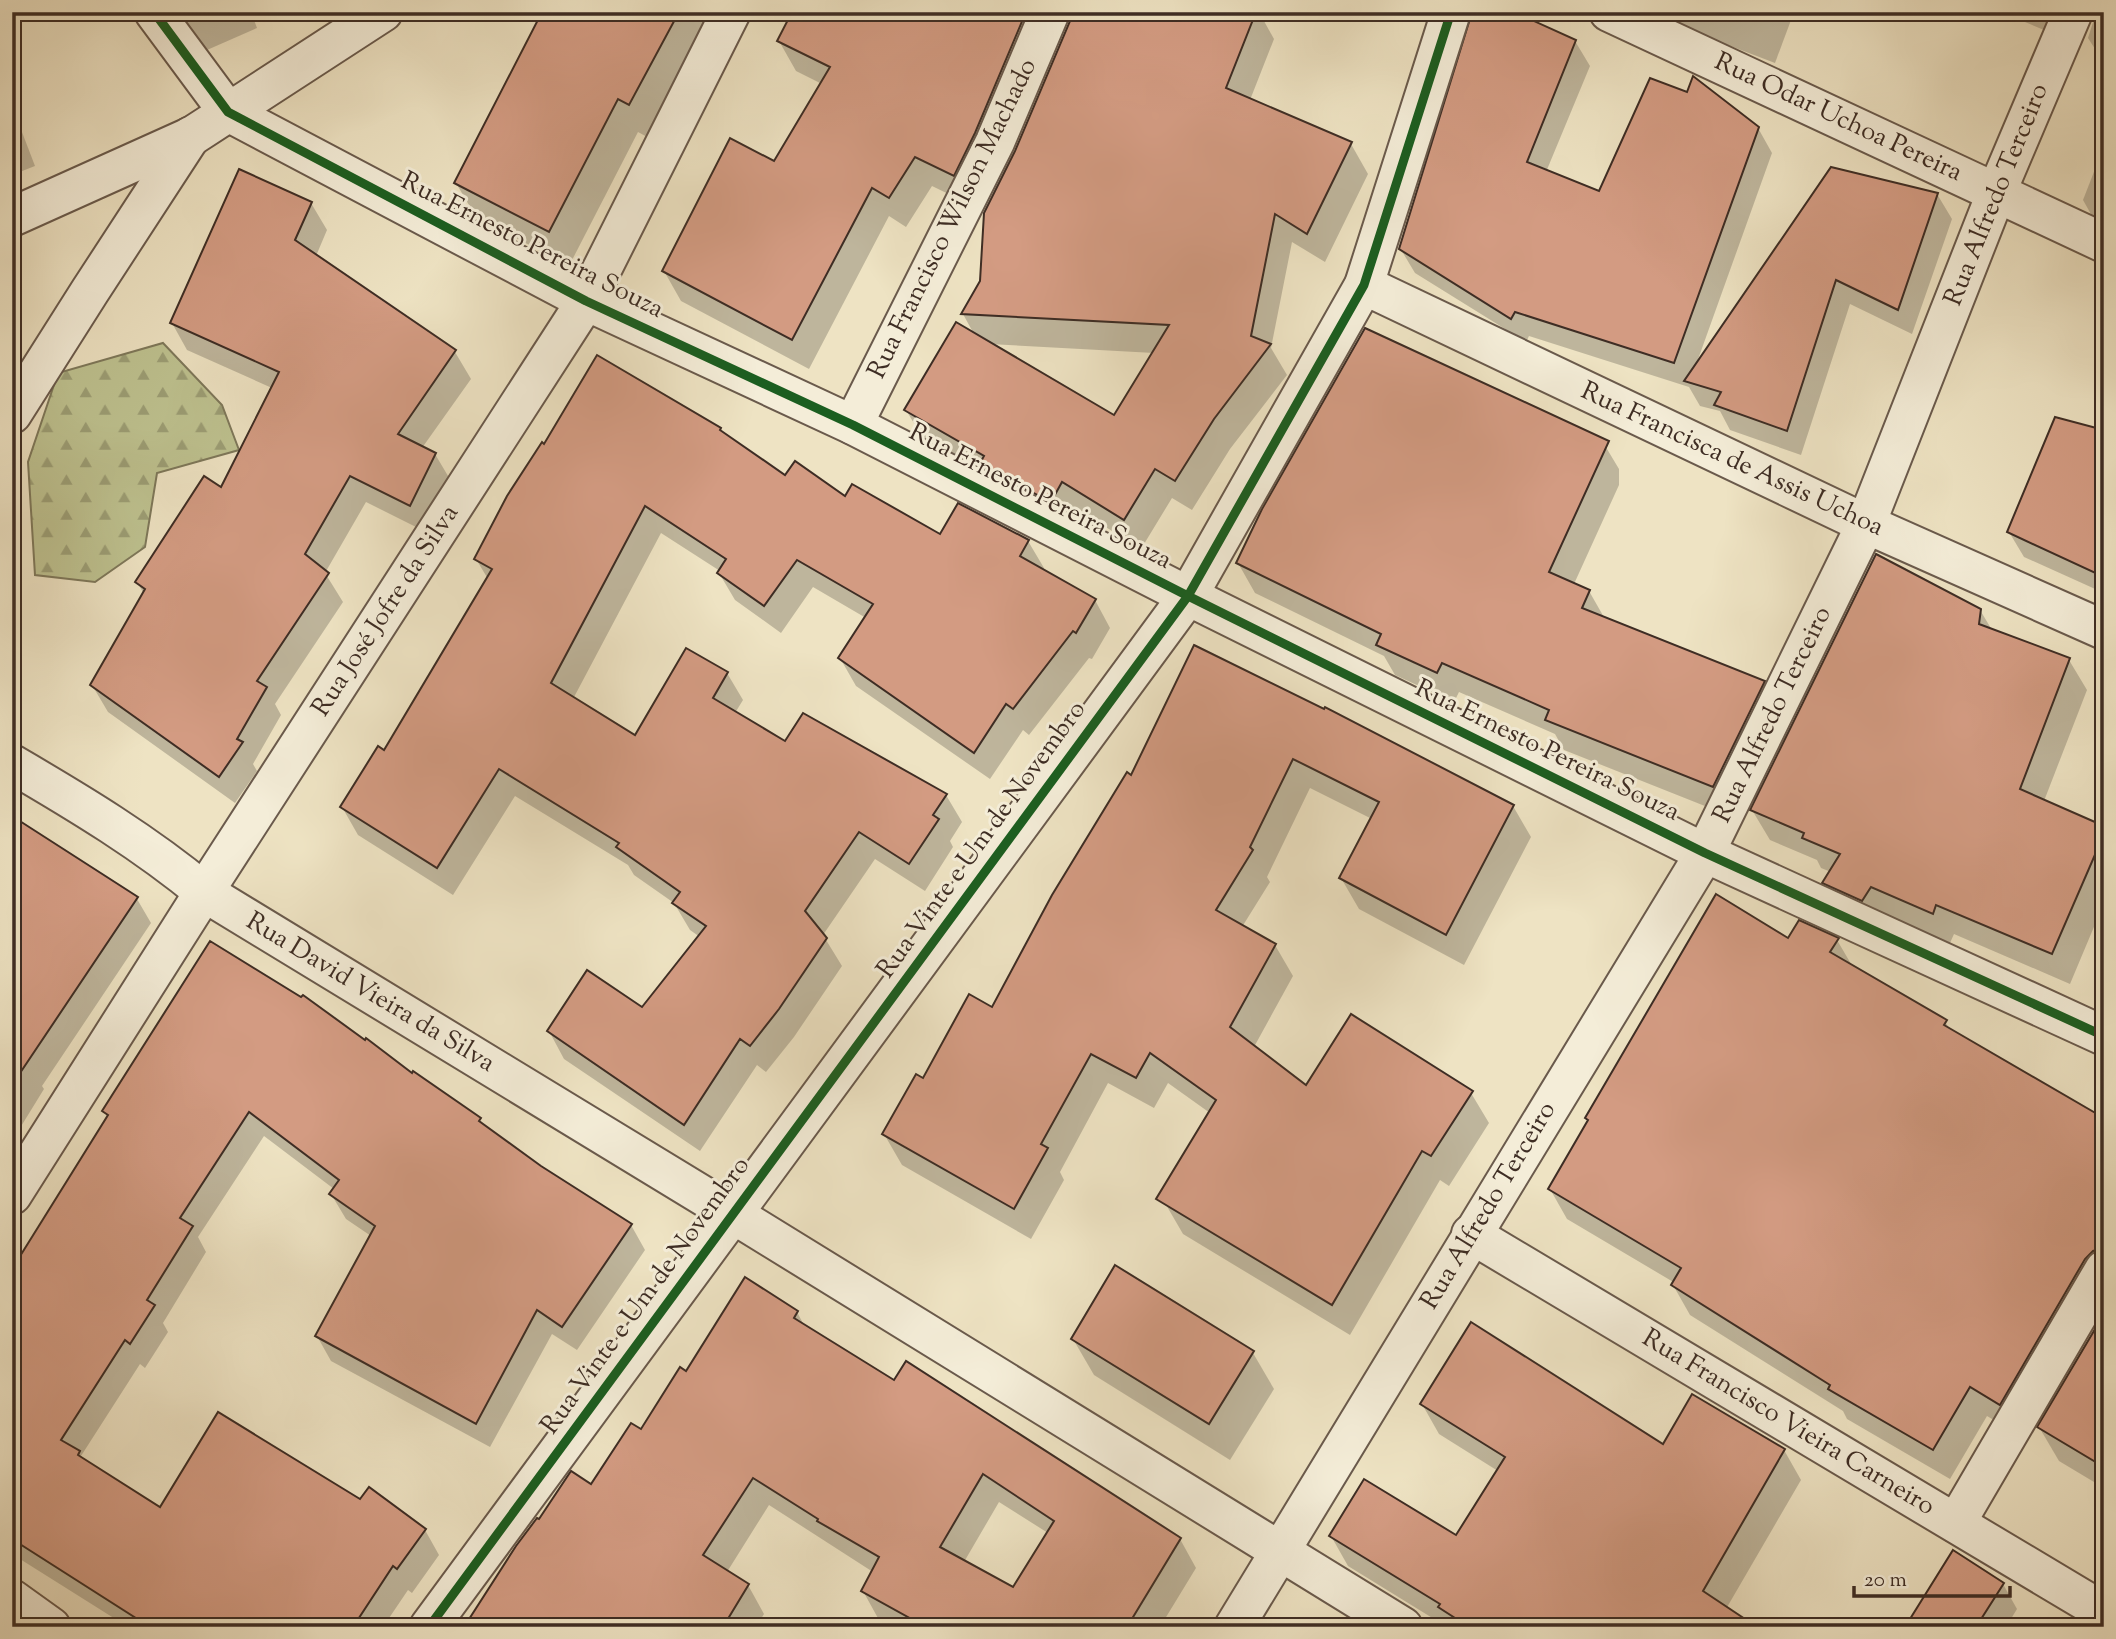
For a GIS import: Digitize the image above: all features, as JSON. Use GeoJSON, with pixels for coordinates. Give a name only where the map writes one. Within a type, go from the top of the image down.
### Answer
{"type":"FeatureCollection","features":[{"type":"Feature","properties":{"kind":"street"},"geometry":{"type":"LineString","coordinates":[[154,12],[228,112]]}},
{"type":"Feature","properties":{"kind":"street"},"geometry":{"type":"LineString","coordinates":[[12,218],[192,136],[383,12]]}},
{"type":"Feature","properties":{"kind":"street","name":"Rua José Jofre da Silva"},"geometry":{"type":"LineString","coordinates":[[12,1195],[204,892],[586,301],[731,12]]}},
{"type":"Feature","properties":{"kind":"street","name":"Rua Francisco Wilson Machado"},"geometry":{"type":"LineString","coordinates":[[853,425],[995,142],[1050,12]]}},
{"type":"Feature","properties":{"kind":"street","name":"Rua Vinte e Um de Novembro"},"geometry":{"type":"LineString","coordinates":[[429,1627],[1188,596],[1364,285],[1451,12]]}},
{"type":"Feature","properties":{"kind":"street","name":"Rua Odar Uchoa Pereira"},"geometry":{"type":"LineString","coordinates":[[1609,12],[2104,243]]}},
{"type":"Feature","properties":{"kind":"street","name":"Rua Alfredo Terceiro"},"geometry":{"type":"LineString","coordinates":[[1234,1627],[1705,853],[1866,524],[1997,191],[2073,12]]}},
{"type":"Feature","properties":{"kind":"street","name":"Rua Ernesto Pereira Souza"},"geometry":{"type":"LineString","coordinates":[[228,112],[586,301],[853,425],[1188,596],[1705,853],[2104,1036]]}},
{"type":"Feature","properties":{"kind":"street"},"geometry":{"type":"LineString","coordinates":[[12,414],[192,136]]}},
{"type":"Feature","properties":{"kind":"street","name":"Rua Francisca de Assis Uchoa"},"geometry":{"type":"LineString","coordinates":[[1364,285],[1866,524],[2104,630]]}},
{"type":"Feature","properties":{"kind":"street","name":"Rua David Vieira da Silva"},"geometry":{"type":"LineString","coordinates":[[12,764],[130,836],[204,892],[1281,1550]]}},
{"type":"Feature","properties":{"kind":"street","name":"Rua Francisco Vieira Carneiro"},"geometry":{"type":"LineString","coordinates":[[1471,1234],[2104,1612]]}},
{"type":"Feature","properties":{"kind":"street"},"geometry":{"type":"LineString","coordinates":[[1956,1523],[2104,1270]]}},
{"type":"Feature","properties":{"kind":"street"},"geometry":{"type":"LineString","coordinates":[[1281,1550],[1403,1627]]}},
{"type":"Feature","properties":{"kind":"street"},"geometry":{"type":"LineString","coordinates":[[12,1599],[51,1627]]}},
{"type":"Feature","properties":{"kind":"green space"},"geometry":{"type":"Polygon","coordinates":[[[163,343],[222,405],[239,450],[157,473],[145,547],[95,582],[35,575],[28,462],[58,373],[163,343]]]}},
{"type":"Feature","properties":{"kind":"building"},"geometry":{"type":"Polygon","coordinates":[[[542,12],[679,12],[629,105],[618,99],[549,232],[454,183],[542,12]]]}},
{"type":"Feature","properties":{"kind":"building"},"geometry":{"type":"Polygon","coordinates":[[[792,12],[1026,12],[954,176],[915,157],[889,198],[872,188],[792,340],[662,271],[730,138],[774,161],[830,67],[777,41],[792,12]]]}},
{"type":"Feature","properties":{"kind":"building"},"geometry":{"type":"Polygon","coordinates":[[[1071,12],[1256,12],[1226,88],[1352,142],[1307,234],[1275,214],[1251,336],[1271,344],[1214,419],[1175,481],[1155,469],[1124,520],[1062,482],[1051,502],[979,465],[984,456],[904,410],[956,322],[1114,415],[1169,325],[961,314],[980,281],[984,213],[1015,151],[1070,21],[1071,12]]]}},
{"type":"Feature","properties":{"kind":"building"},"geometry":{"type":"Polygon","coordinates":[[[1472,12],[1514,12],[1576,40],[1527,162],[1599,191],[1650,78],[1687,92],[1693,76],[1759,127],[1674,363],[1515,312],[1511,319],[1399,249],[1472,12]]]}},
{"type":"Feature","properties":{"kind":"building"},"geometry":{"type":"Polygon","coordinates":[[[1831,167],[1938,193],[1898,310],[1836,280],[1787,431],[1714,405],[1721,392],[1684,381],[1831,167]]]}},
{"type":"Feature","properties":{"kind":"building"},"geometry":{"type":"Polygon","coordinates":[[[239,169],[312,202],[295,240],[456,350],[398,434],[436,453],[410,506],[350,476],[305,554],[329,573],[257,681],[267,687],[237,739],[243,742],[219,777],[90,685],[145,589],[135,582],[204,476],[221,487],[279,372],[170,323],[239,169]]]}},
{"type":"Feature","properties":{"kind":"building"},"geometry":{"type":"Polygon","coordinates":[[[1365,328],[1609,441],[1549,572],[1590,590],[1582,608],[1765,681],[1713,787],[1545,720],[1549,710],[1442,663],[1437,673],[1376,645],[1381,634],[1236,563],[1262,509],[1365,328]]]}},
{"type":"Feature","properties":{"kind":"building"},"geometry":{"type":"Polygon","coordinates":[[[597,355],[721,428],[720,430],[785,475],[795,461],[845,496],[852,484],[940,534],[958,503],[1029,540],[1020,556],[1096,599],[1076,633],[1073,631],[1013,709],[1006,704],[974,753],[838,658],[873,604],[797,560],[764,606],[717,573],[726,559],[645,506],[551,683],[635,735],[686,648],[728,672],[713,698],[785,741],[803,713],[947,794],[933,815],[939,819],[909,864],[859,832],[805,911],[827,938],[779,1009],[750,1046],[740,1039],[684,1125],[547,1031],[587,970],[642,1007],[706,926],[672,903],[680,892],[616,847],[619,843],[499,769],[437,868],[340,807],[378,746],[384,750],[492,569],[474,559],[507,496],[542,442],[544,444],[597,355]]]}},
{"type":"Feature","properties":{"kind":"building"},"geometry":{"type":"Polygon","coordinates":[[[2055,417],[2104,430],[2104,577],[2007,532],[2055,417]]]}},
{"type":"Feature","properties":{"kind":"building"},"geometry":{"type":"Polygon","coordinates":[[[1876,554],[1981,609],[1979,624],[2070,658],[2020,789],[2104,826],[2104,834],[2052,954],[1936,905],[1933,914],[1871,887],[1862,901],[1822,883],[1840,854],[1802,838],[1804,833],[1750,810],[1876,554]]]}},
{"type":"Feature","properties":{"kind":"building"},"geometry":{"type":"Polygon","coordinates":[[[1194,645],[1324,709],[1325,707],[1514,805],[1446,935],[1339,878],[1379,802],[1293,759],[1250,847],[1253,850],[1216,910],[1276,944],[1230,1027],[1306,1085],[1351,1014],[1473,1091],[1431,1156],[1422,1151],[1332,1305],[1156,1199],[1216,1100],[1150,1053],[1136,1078],[1091,1054],[1041,1144],[1048,1148],[1014,1209],[882,1134],[916,1074],[923,1078],[969,994],[992,1007],[1052,895],[1127,772],[1131,775],[1194,645]]]}},
{"type":"Feature","properties":{"kind":"building"},"geometry":{"type":"Polygon","coordinates":[[[12,816],[138,897],[12,1085],[12,816]]]}},
{"type":"Feature","properties":{"kind":"building"},"geometry":{"type":"Polygon","coordinates":[[[1716,894],[1788,938],[1799,920],[1839,938],[1830,952],[1947,1020],[1944,1025],[2104,1118],[2104,1248],[2093,1251],[2085,1259],[2000,1405],[1970,1387],[1933,1450],[1828,1389],[1830,1385],[1671,1285],[1681,1268],[1548,1189],[1588,1120],[1585,1118],[1716,894]]]}},
{"type":"Feature","properties":{"kind":"building"},"geometry":{"type":"Polygon","coordinates":[[[210,941],[301,997],[303,995],[412,1073],[413,1071],[481,1118],[479,1121],[541,1166],[632,1224],[562,1327],[537,1310],[476,1424],[315,1336],[375,1226],[329,1194],[339,1180],[249,1112],[180,1218],[193,1226],[147,1300],[155,1305],[130,1344],[125,1340],[61,1440],[80,1451],[78,1455],[160,1507],[218,1412],[360,1499],[369,1487],[426,1529],[397,1569],[393,1566],[353,1627],[150,1627],[12,1539],[12,1269],[108,1115],[102,1111],[210,941]]]}},
{"type":"Feature","properties":{"kind":"building"},"geometry":{"type":"Polygon","coordinates":[[[1115,1265],[1254,1351],[1209,1424],[1071,1339],[1115,1265]]]}},
{"type":"Feature","properties":{"kind":"building"},"geometry":{"type":"Polygon","coordinates":[[[745,1277],[798,1311],[794,1318],[894,1380],[906,1361],[1181,1538],[1127,1627],[926,1627],[861,1591],[879,1557],[817,1521],[818,1519],[753,1478],[703,1555],[749,1584],[723,1627],[464,1627],[516,1546],[537,1518],[539,1519],[571,1471],[591,1484],[631,1423],[641,1429],[680,1367],[686,1371],[745,1277]],[[983,1474],[940,1547],[1013,1587],[1054,1521],[983,1474]]]}},
{"type":"Feature","properties":{"kind":"building"},"geometry":{"type":"Polygon","coordinates":[[[2104,1314],[2104,1467],[2037,1427],[2104,1314]]]}},
{"type":"Feature","properties":{"kind":"building"},"geometry":{"type":"Polygon","coordinates":[[[1471,1322],[1663,1444],[1692,1394],[1785,1449],[1703,1591],[1757,1627],[1469,1627],[1438,1607],[1440,1604],[1329,1536],[1364,1479],[1456,1535],[1505,1457],[1420,1404],[1471,1322]]]}},
{"type":"Feature","properties":{"kind":"building"},"geometry":{"type":"Polygon","coordinates":[[[1953,1550],[2004,1583],[1976,1627],[1905,1627],[1953,1550]]]}},
{"type":"Feature","properties":{"kind":"cycle path"},"geometry":{"type":"LineString","coordinates":[[154,12],[228,112],[586,301],[853,425],[1188,596],[1705,853],[2104,1036]]}},
{"type":"Feature","properties":{"kind":"cycle path"},"geometry":{"type":"LineString","coordinates":[[429,1627],[1188,596],[1364,285],[1451,12]]}}]}
